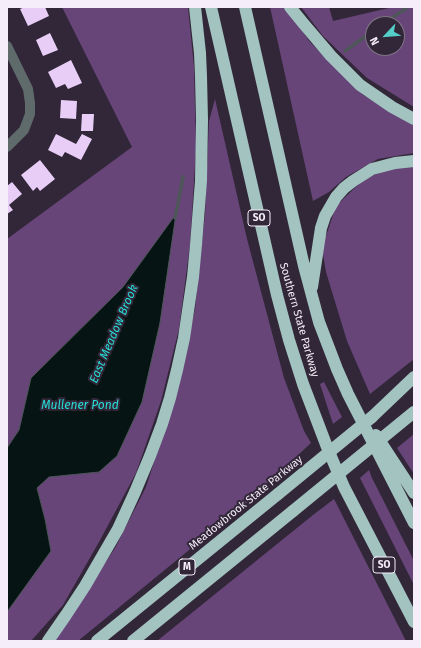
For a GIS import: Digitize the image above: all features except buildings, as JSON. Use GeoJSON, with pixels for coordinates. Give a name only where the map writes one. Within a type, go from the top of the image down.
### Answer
{"type":"FeatureCollection","features":[{"type":"Feature","properties":{"kind":"highway"},"geometry":{"type":"LineString","coordinates":[[48,641],[86,586],[118,529],[135,492],[162,424],[177,370],[184,338],[192,284],[201,181],[201,76],[199,38],[195,7]]}},
{"type":"Feature","properties":{"kind":"highway","name":"Southern State Parkway"},"geometry":{"type":"LineString","coordinates":[[211,7],[275,288],[300,376],[344,487],[414,622]]}},
{"type":"Feature","properties":{"kind":"highway","name":"Southern State Parkway"},"geometry":{"type":"LineString","coordinates":[[245,7],[304,266],[319,322],[348,394],[414,523]]}},
{"type":"Feature","properties":{"kind":"highway"},"geometry":{"type":"LineString","coordinates":[[290,7],[331,56],[360,85],[392,107],[414,119]]}},
{"type":"Feature","properties":{"kind":"highway"},"geometry":{"type":"LineString","coordinates":[[311,294],[324,216],[336,197],[353,181],[372,169],[395,163],[414,161]]}},
{"type":"Feature","properties":{"kind":"highway","name":"Meadowbrook State Parkway"},"geometry":{"type":"LineString","coordinates":[[97,641],[413,384]]}},
{"type":"Feature","properties":{"kind":"highway"},"geometry":{"type":"LineString","coordinates":[[348,394],[414,493]]}},
{"type":"Feature","properties":{"kind":"highway","name":"M"},"geometry":{"type":"LineString","coordinates":[[133,641],[414,412]]}},
{"type":"Feature","properties":{"kind":"highway"},"geometry":{"type":"LineString","coordinates":[[369,448],[414,424]]}},
{"type":"Feature","properties":{"kind":"street"},"geometry":{"type":"LineString","coordinates":[[7,46],[28,89],[30,114],[24,130],[7,148]]}},
{"type":"Feature","properties":{"kind":"shaded area"},"geometry":{"type":"Polygon","coordinates":[[[62,7],[188,7],[194,67],[196,149],[190,245],[179,329],[161,401],[136,473],[63,605],[31,641],[7,641],[7,612],[51,551],[37,488],[49,477],[99,472],[117,456],[142,402],[176,215],[123,287],[31,378],[19,430],[7,448],[7,239],[132,147],[62,7]]]}},
{"type":"Feature","properties":{"kind":"shaded area"},"geometry":{"type":"Polygon","coordinates":[[[270,7],[285,7],[310,42],[362,94],[395,114],[414,122],[414,153],[378,159],[346,177],[329,192],[313,201],[270,7]]]}},
{"type":"Feature","properties":{"kind":"shaded area"},"geometry":{"type":"Polygon","coordinates":[[[301,7],[329,7],[333,21],[393,7],[414,7],[414,107],[367,78],[323,36],[301,7]]]}},
{"type":"Feature","properties":{"kind":"shaded area"},"geometry":{"type":"Polygon","coordinates":[[[215,99],[247,239],[284,378],[304,431],[311,443],[244,505],[78,641],[54,641],[115,548],[146,487],[176,394],[195,309],[205,214],[209,121],[215,99]]]}},
{"type":"Feature","properties":{"kind":"shaded area"},"geometry":{"type":"Polygon","coordinates":[[[414,167],[414,359],[370,394],[347,341],[326,272],[322,248],[323,240],[326,236],[336,206],[364,179],[391,168],[414,167]]]}},
{"type":"Feature","properties":{"kind":"shaded area"},"geometry":{"type":"Polygon","coordinates":[[[324,382],[342,417],[333,424],[320,384],[324,382]]]}},
{"type":"Feature","properties":{"kind":"shaded area"},"geometry":{"type":"Polygon","coordinates":[[[414,434],[414,474],[397,448],[414,434]]]}},
{"type":"Feature","properties":{"kind":"shaded area"},"geometry":{"type":"Polygon","coordinates":[[[369,470],[414,561],[414,585],[360,478],[369,470]]]}},
{"type":"Feature","properties":{"kind":"shaded area"},"geometry":{"type":"Polygon","coordinates":[[[334,499],[406,641],[157,641],[313,515],[334,499]]]}},
{"type":"Feature","properties":{"kind":"water","name":"Mullener Pond"},"geometry":{"type":"Polygon","coordinates":[[[176,214],[160,323],[142,402],[117,456],[99,472],[49,477],[37,488],[51,551],[7,612],[7,448],[19,430],[31,378],[123,287],[176,214]]]}},
{"type":"Feature","properties":{"kind":"waterway","name":"East Meadow Brook"},"geometry":{"type":"LineString","coordinates":[[395,16],[408,7]]}},
{"type":"Feature","properties":{"kind":"waterway","name":"East Meadow Brook"},"geometry":{"type":"LineString","coordinates":[[345,51],[365,37]]}},
{"type":"Feature","properties":{"kind":"waterway","name":"East Meadow Brook"},"geometry":{"type":"LineString","coordinates":[[175,218],[183,177]]}}]}
